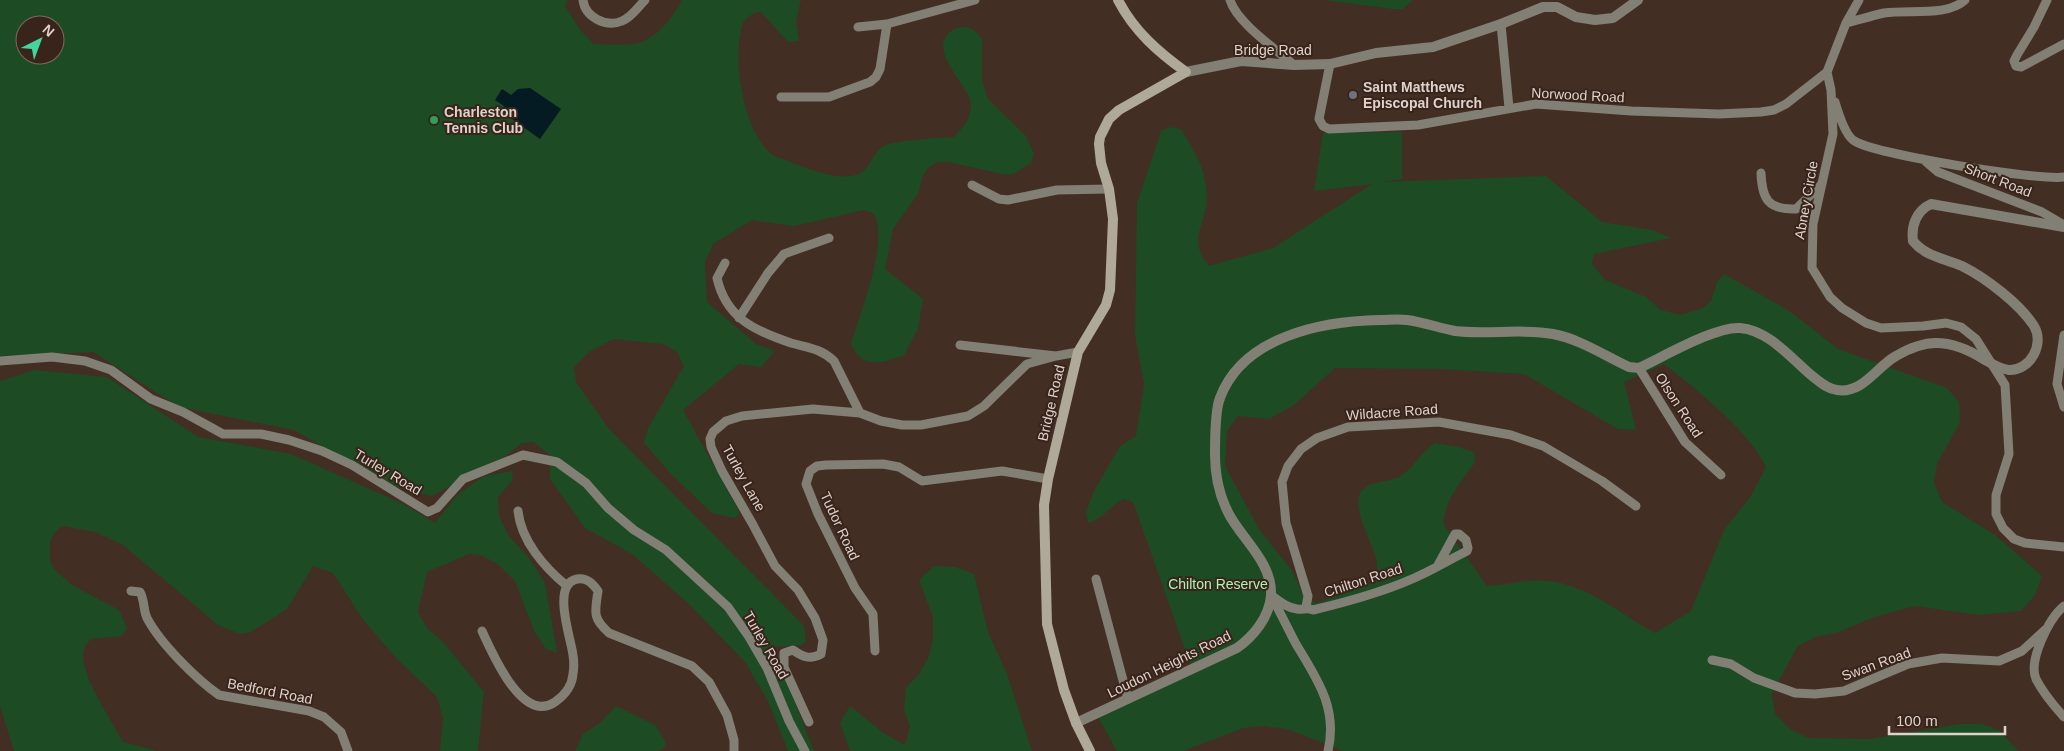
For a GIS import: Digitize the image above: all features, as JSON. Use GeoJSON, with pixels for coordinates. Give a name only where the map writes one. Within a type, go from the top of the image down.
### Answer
{"type":"FeatureCollection","features":[{"type":"Feature","properties":{"kind":"main road"},"geometry":{"type":"LineString","coordinates":[[1118,0],[1133,25],[1167,59],[1186,72]]}},
{"type":"Feature","properties":{"kind":"main road","name":"Bridge Road"},"geometry":{"type":"LineString","coordinates":[[1076,723],[1064,690],[1047,624],[1044,505],[1048,478],[1078,352],[1106,306],[1110,290],[1113,261],[1113,219],[1109,189],[1101,163],[1099,144],[1104,126],[1109,119],[1128,104],[1186,72]]}},
{"type":"Feature","properties":{"kind":"main road"},"geometry":{"type":"LineString","coordinates":[[1076,723],[1090,751]]}},
{"type":"Feature","properties":{"kind":"street"},"geometry":{"type":"LineString","coordinates":[[582,0],[584,7],[590,15],[598,21],[609,23],[621,22],[630,16],[645,0]]}},
{"type":"Feature","properties":{"kind":"street"},"geometry":{"type":"LineString","coordinates":[[858,26],[887,24],[975,0]]}},
{"type":"Feature","properties":{"kind":"street"},"geometry":{"type":"LineString","coordinates":[[1230,0],[1231,5],[1246,24],[1294,65]]}},
{"type":"Feature","properties":{"kind":"street","name":"Bridge Road"},"geometry":{"type":"LineString","coordinates":[[1186,72],[1241,61],[1294,65],[1330,64],[1376,53],[1433,47],[1501,24],[1543,7],[1557,8],[1586,20],[1614,18],[1638,0]]}},
{"type":"Feature","properties":{"kind":"street"},"geometry":{"type":"LineString","coordinates":[[1827,72],[1846,23],[1859,0]]}},
{"type":"Feature","properties":{"kind":"street"},"geometry":{"type":"LineString","coordinates":[[1846,23],[1886,13],[1945,9],[1955,7],[1965,0]]}},
{"type":"Feature","properties":{"kind":"street"},"geometry":{"type":"LineString","coordinates":[[2047,0],[2014,61],[2016,66],[2021,67],[2064,44]]}},
{"type":"Feature","properties":{"kind":"street"},"geometry":{"type":"LineString","coordinates":[[781,97],[829,97],[870,82],[876,77],[880,69],[887,24]]}},
{"type":"Feature","properties":{"kind":"street"},"geometry":{"type":"LineString","coordinates":[[1501,24],[1509,108]]}},
{"type":"Feature","properties":{"kind":"street","name":"Norwood Road"},"geometry":{"type":"LineString","coordinates":[[1330,64],[1319,119],[1323,126],[1329,129],[1418,125],[1536,104],[1631,111],[1719,114],[1761,112],[1774,110],[1786,104],[1827,72]]}},
{"type":"Feature","properties":{"kind":"street","name":"Abney Circle"},"geometry":{"type":"LineString","coordinates":[[1827,72],[1840,118],[1852,140],[1867,147],[1923,159],[2040,178],[2064,177]]}},
{"type":"Feature","properties":{"kind":"street","name":"Abney Circle"},"geometry":{"type":"LineString","coordinates":[[1831,90],[1833,134],[1813,224],[1812,268],[1830,297],[1842,308],[1866,323],[1881,328],[1946,323],[1960,327],[1976,339],[2005,385],[2010,454],[1996,495],[1996,514],[2003,528],[2014,539],[2025,543],[2064,547]]}},
{"type":"Feature","properties":{"kind":"street","name":"Short Road"},"geometry":{"type":"LineString","coordinates":[[1923,159],[1938,172],[2042,212],[2064,226]]}},
{"type":"Feature","properties":{"kind":"street"},"geometry":{"type":"LineString","coordinates":[[1761,174],[1762,188],[1766,200],[1784,210],[1796,209],[1822,184]]}},
{"type":"Feature","properties":{"kind":"street"},"geometry":{"type":"LineString","coordinates":[[972,185],[1000,199],[1008,200],[1057,190],[1109,189]]}},
{"type":"Feature","properties":{"kind":"street"},"geometry":{"type":"LineString","coordinates":[[1639,368],[1720,330],[1740,328],[1757,332],[1771,341],[1825,386],[1835,390],[1850,390],[1859,387],[1896,356],[1918,346],[1936,343],[1960,347],[1994,366],[2009,370],[2021,368],[2030,362],[2036,348],[2035,328],[2018,308],[1989,283],[1962,266],[1922,252],[1913,241],[1914,224],[1922,210],[1931,204],[2064,226]]}},
{"type":"Feature","properties":{"kind":"street"},"geometry":{"type":"LineString","coordinates":[[739,318],[763,281],[784,254],[829,238]]}},
{"type":"Feature","properties":{"kind":"street"},"geometry":{"type":"LineString","coordinates":[[726,263],[716,278],[719,290],[733,313],[752,326],[774,336],[818,349],[826,354],[834,361],[860,413]]}},
{"type":"Feature","properties":{"kind":"street","name":"Loudon Heights Road"},"geometry":{"type":"LineString","coordinates":[[1076,723],[1224,655],[1246,642],[1264,618],[1271,595],[1266,570],[1230,516],[1218,483],[1215,456],[1219,399],[1235,372],[1258,351],[1291,334],[1326,325],[1364,320],[1406,320],[1456,331],[1553,334],[1571,339],[1630,367],[1639,368]]}},
{"type":"Feature","properties":{"kind":"street"},"geometry":{"type":"LineString","coordinates":[[2064,335],[2057,384],[2064,407]]}},
{"type":"Feature","properties":{"kind":"street"},"geometry":{"type":"LineString","coordinates":[[960,345],[1056,356],[1078,352]]}},
{"type":"Feature","properties":{"kind":"street","name":"Turley Lane"},"geometry":{"type":"LineString","coordinates":[[809,722],[784,667],[784,654],[793,650],[801,656],[813,658],[821,654],[823,640],[821,633],[815,618],[798,590],[775,566],[719,466],[711,448],[710,439],[713,432],[726,421],[742,416],[813,409],[860,413],[902,425],[921,425],[968,416],[984,406],[1027,364],[1056,356]]}},
{"type":"Feature","properties":{"kind":"street","name":"Turley Road"},"geometry":{"type":"LineString","coordinates":[[0,362],[52,357],[85,361],[111,370],[151,399],[183,412],[223,434],[261,434],[289,440],[322,451],[352,465],[428,512],[437,508],[463,479],[523,455],[557,462],[586,483],[608,508],[634,530],[666,550],[728,607],[768,668],[789,721],[805,751]]}},
{"type":"Feature","properties":{"kind":"street","name":"Olson Road"},"geometry":{"type":"LineString","coordinates":[[1639,368],[1685,442],[1720,475]]}},
{"type":"Feature","properties":{"kind":"street","name":"Wildacre Road"},"geometry":{"type":"LineString","coordinates":[[1306,607],[1308,596],[1286,523],[1282,482],[1288,466],[1301,449],[1317,438],[1336,430],[1365,425],[1439,422],[1511,435],[1543,446],[1595,476],[1636,506]]}},
{"type":"Feature","properties":{"kind":"street","name":"Tudor Road"},"geometry":{"type":"LineString","coordinates":[[875,651],[873,614],[855,588],[818,514],[806,484],[810,471],[817,466],[826,465],[883,464],[899,467],[922,481],[1002,471],[1048,478]]}},
{"type":"Feature","properties":{"kind":"street"},"geometry":{"type":"LineString","coordinates":[[518,511],[520,525],[530,546],[556,577],[567,586]]}},
{"type":"Feature","properties":{"kind":"street","name":"Chilton Road"},"geometry":{"type":"LineString","coordinates":[[1271,595],[1283,604],[1299,610],[1306,607],[1313,610],[1384,590],[1437,567]]}},
{"type":"Feature","properties":{"kind":"street"},"geometry":{"type":"LineString","coordinates":[[482,631],[502,671],[515,690],[524,699],[537,705],[550,706],[564,695],[571,684],[573,655],[564,600],[567,586],[574,579],[583,578],[598,591],[595,608],[598,623],[609,633],[692,666],[709,682],[718,695],[727,716],[734,740],[734,751]]}},
{"type":"Feature","properties":{"kind":"street"},"geometry":{"type":"LineString","coordinates":[[1096,579],[1128,699]]}},
{"type":"Feature","properties":{"kind":"street","name":"Bedford Road"},"geometry":{"type":"LineString","coordinates":[[131,591],[140,592],[145,601],[146,615],[154,632],[207,686],[219,695],[309,711],[324,716],[341,732],[348,751]]}},
{"type":"Feature","properties":{"kind":"street"},"geometry":{"type":"LineString","coordinates":[[1271,595],[1318,680],[1325,697],[1332,724],[1328,751]]}},
{"type":"Feature","properties":{"kind":"street"},"geometry":{"type":"LineString","coordinates":[[2064,606],[2046,629],[2036,659],[2035,677],[2048,698],[2064,716]]}},
{"type":"Feature","properties":{"kind":"street","name":"Swan Road"},"geometry":{"type":"LineString","coordinates":[[1712,660],[1731,664],[1754,678],[1795,693],[1815,694],[1844,691],[1908,664],[1942,658],[1999,661],[2022,651],[2046,629]]}},
{"type":"Feature","properties":{"kind":"green space"},"geometry":{"type":"Polygon","coordinates":[[[0,0],[567,0],[565,6],[580,30],[594,44],[632,44],[649,39],[660,30],[670,19],[682,0],[801,0],[796,21],[799,41],[788,42],[760,11],[746,19],[741,29],[739,66],[744,100],[748,116],[755,131],[772,155],[816,172],[829,175],[851,176],[863,171],[876,153],[887,145],[916,140],[954,137],[967,121],[971,106],[967,93],[945,57],[943,48],[944,39],[950,32],[956,28],[964,27],[970,28],[982,39],[982,80],[988,99],[1026,136],[1034,154],[1031,163],[1013,174],[1002,174],[949,162],[938,162],[929,167],[923,175],[918,194],[893,229],[885,269],[923,299],[918,329],[904,355],[881,362],[867,361],[861,358],[851,344],[876,260],[878,227],[874,214],[864,210],[794,226],[752,220],[713,244],[705,262],[707,302],[756,344],[775,351],[761,367],[739,364],[683,410],[738,509],[739,514],[735,518],[712,513],[672,475],[644,443],[648,428],[684,366],[677,352],[663,344],[614,339],[589,352],[574,367],[576,382],[609,429],[804,626],[806,642],[801,645],[773,647],[814,751],[788,751],[768,701],[745,662],[690,605],[632,554],[585,528],[550,479],[550,455],[533,442],[522,443],[504,457],[432,496],[391,486],[294,430],[179,407],[93,352],[0,356],[0,0]]]}},
{"type":"Feature","properties":{"kind":"green space"},"geometry":{"type":"Polygon","coordinates":[[[1324,0],[1413,0],[1403,9],[1393,9],[1324,0]]]}},
{"type":"Feature","properties":{"kind":"green space","name":"Chilton Reserve"},"geometry":{"type":"Polygon","coordinates":[[[1171,127],[1181,129],[1202,169],[1207,197],[1198,239],[1202,256],[1209,266],[1273,248],[1372,184],[1314,191],[1323,133],[1402,132],[1402,179],[1382,182],[1546,176],[1602,222],[1652,230],[1671,238],[1594,254],[1592,264],[1605,280],[1646,297],[1661,310],[1681,315],[1703,308],[1711,301],[1717,282],[1724,274],[1788,310],[1838,349],[1947,388],[1959,402],[1960,422],[1937,464],[1934,483],[1942,502],[1995,535],[2042,576],[2035,595],[2021,611],[1979,615],[1915,606],[1874,617],[1836,633],[1815,637],[1797,647],[1772,694],[1775,714],[1790,729],[1808,738],[1870,739],[1960,724],[1982,724],[2000,731],[2018,751],[1343,751],[1287,729],[1265,726],[1243,728],[1183,751],[1117,751],[1098,717],[1193,672],[1133,502],[1123,499],[1098,518],[1088,523],[1086,512],[1094,491],[1120,446],[1136,436],[1144,384],[1135,335],[1137,203],[1161,131],[1171,127]],[[1664,364],[1624,382],[1636,430],[1618,429],[1524,374],[1443,369],[1335,368],[1294,405],[1269,419],[1238,416],[1227,431],[1225,466],[1259,529],[1293,572],[1303,595],[1317,603],[1376,582],[1376,559],[1359,511],[1358,501],[1360,493],[1366,487],[1398,478],[1435,443],[1455,446],[1474,452],[1475,462],[1459,484],[1446,508],[1444,525],[1487,586],[1533,581],[1563,584],[1591,594],[1655,633],[1691,611],[1724,530],[1751,496],[1766,467],[1748,440],[1735,425],[1706,398],[1664,364]]]}},
{"type":"Feature","properties":{"kind":"green space"},"geometry":{"type":"Polygon","coordinates":[[[35,370],[107,377],[198,437],[291,454],[403,504],[435,523],[457,495],[484,476],[513,471],[512,481],[498,497],[499,516],[508,535],[529,558],[545,583],[557,653],[546,649],[534,631],[515,581],[499,565],[481,555],[469,554],[427,572],[418,612],[427,628],[443,642],[484,692],[478,751],[440,751],[443,719],[437,697],[396,658],[364,621],[333,573],[313,566],[287,609],[251,632],[240,634],[218,625],[123,545],[95,532],[63,526],[55,532],[50,541],[50,561],[55,570],[72,585],[119,610],[127,628],[122,636],[91,639],[84,648],[84,665],[93,688],[123,742],[157,751],[14,751],[0,706],[0,381],[35,370]]]}},
{"type":"Feature","properties":{"kind":"green space"},"geometry":{"type":"Polygon","coordinates":[[[934,566],[955,567],[974,574],[988,632],[1007,674],[1032,751],[850,751],[840,723],[850,706],[885,734],[905,745],[910,727],[904,709],[906,688],[919,674],[929,656],[933,638],[933,617],[919,580],[934,566]]]}},
{"type":"Feature","properties":{"kind":"green space"},"geometry":{"type":"Polygon","coordinates":[[[616,706],[655,725],[666,742],[665,747],[659,751],[575,751],[583,734],[601,722],[616,706]]]}},
{"type":"Feature","properties":{"kind":"water"},"geometry":{"type":"Polygon","coordinates":[[[530,88],[561,109],[540,139],[501,111],[504,106],[495,100],[502,89],[511,95],[518,89],[530,88]]]}},
{"type":"Feature","properties":{"kind":"place","name":"Saint Matthews Episcopal Church"},"geometry":{"type":"Point","coordinates":[1353,95]}},
{"type":"Feature","properties":{"kind":"place","name":"Charleston Tennis Club"},"geometry":{"type":"Point","coordinates":[434,120]}}]}
